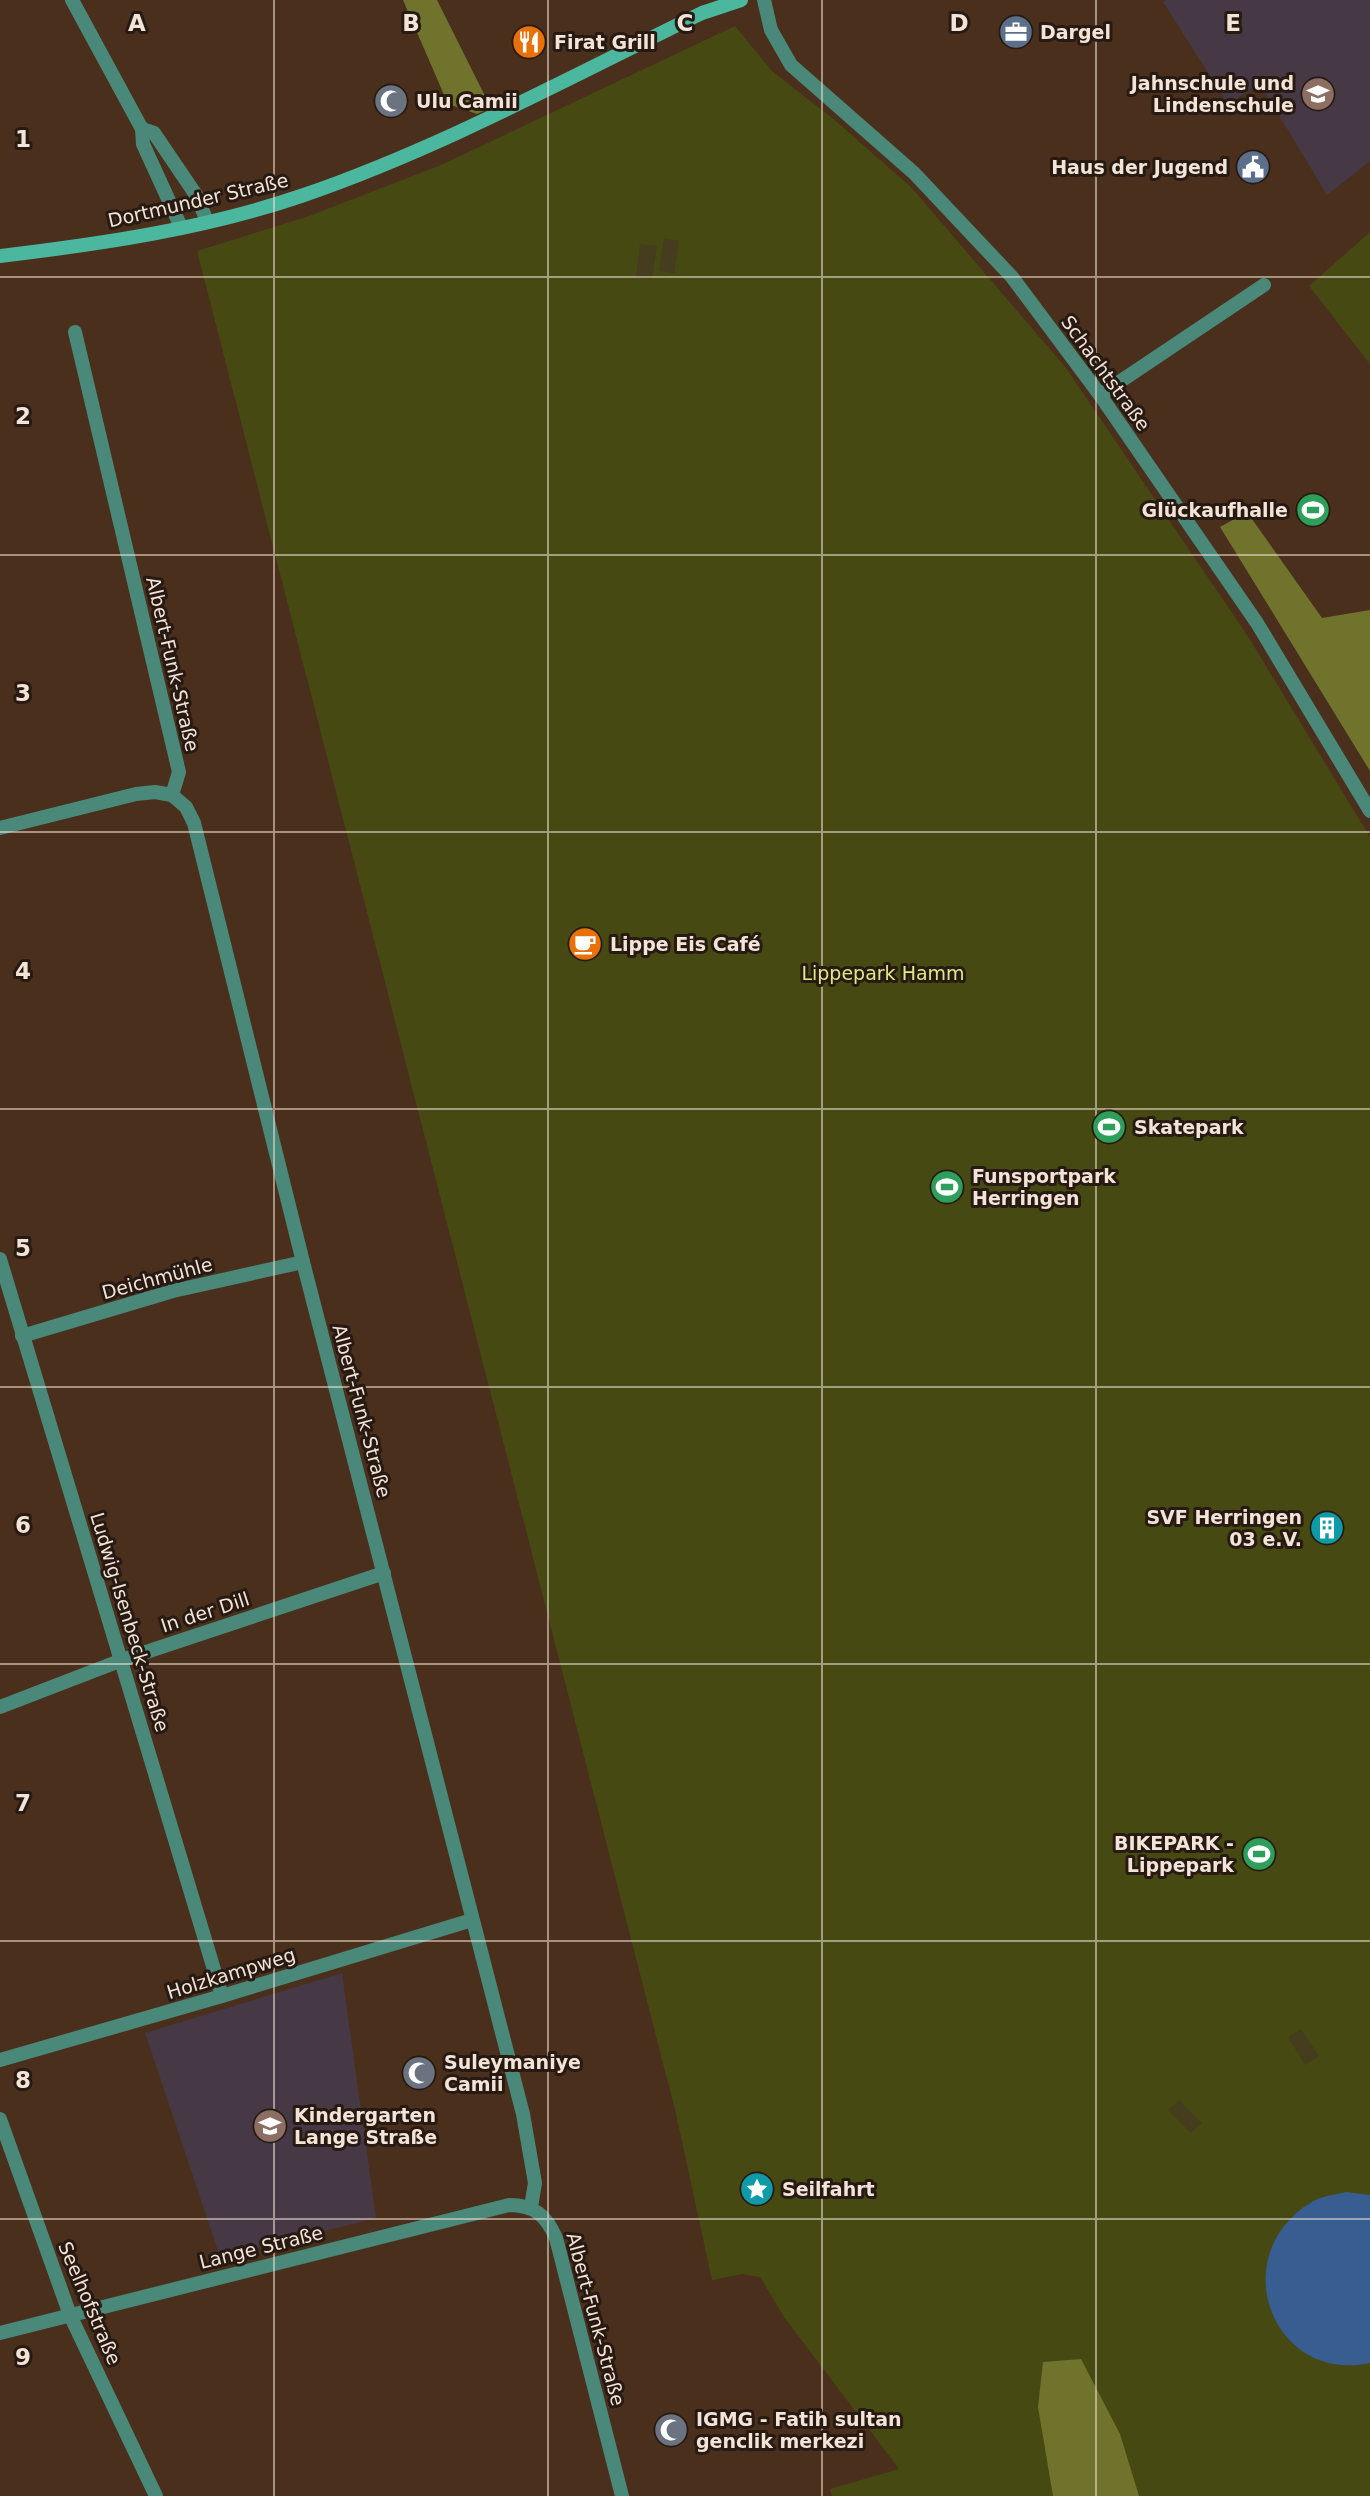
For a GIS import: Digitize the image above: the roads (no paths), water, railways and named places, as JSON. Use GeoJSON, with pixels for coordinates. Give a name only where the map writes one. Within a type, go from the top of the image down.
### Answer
{"type":"FeatureCollection","features":[{"type":"Feature","properties":{"kind":"main road","name":"Dortmunder Straße"},"geometry":{"type":"LineString","coordinates":[[0,256],[142,236],[300,196],[377,168],[466,130],[702,13],[741,0]]}},
{"type":"Feature","properties":{"kind":"street"},"geometry":{"type":"LineString","coordinates":[[72,0],[142,129],[143,144],[181,227]]}},
{"type":"Feature","properties":{"kind":"street","name":"Schachtstraße"},"geometry":{"type":"LineString","coordinates":[[764,0],[771,30],[791,65],[914,173],[1012,277],[1100,395],[1257,622],[1370,811]]}},
{"type":"Feature","properties":{"kind":"street"},"geometry":{"type":"LineString","coordinates":[[142,129],[154,134],[196,195],[207,221]]}},
{"type":"Feature","properties":{"kind":"street"},"geometry":{"type":"LineString","coordinates":[[1100,395],[1264,285]]}},
{"type":"Feature","properties":{"kind":"street","name":"Albert-Funk-Straße"},"geometry":{"type":"LineString","coordinates":[[75,332],[179,772],[173,795],[186,807],[194,823],[303,1262],[523,2114],[535,2183],[531,2207],[545,2218],[556,2238],[622,2496]]}},
{"type":"Feature","properties":{"kind":"street"},"geometry":{"type":"LineString","coordinates":[[0,828],[136,794],[155,792],[173,795]]}},
{"type":"Feature","properties":{"kind":"street","name":"Deichmühle"},"geometry":{"type":"LineString","coordinates":[[22,1336],[173,1291],[303,1262]]}},
{"type":"Feature","properties":{"kind":"street","name":"Ludwig-Isenbeck-Straße"},"geometry":{"type":"LineString","coordinates":[[1,1268],[222,1996]]}},
{"type":"Feature","properties":{"kind":"street","name":"In der Dill"},"geometry":{"type":"LineString","coordinates":[[0,1707],[122,1660],[384,1573]]}},
{"type":"Feature","properties":{"kind":"street","name":"Holzkampweg"},"geometry":{"type":"LineString","coordinates":[[0,2060],[472,1920]]}},
{"type":"Feature","properties":{"kind":"street","name":"Seelhofstraße"},"geometry":{"type":"LineString","coordinates":[[0,2119],[70,2315],[156,2496]]}},
{"type":"Feature","properties":{"kind":"street","name":"Lange Straße"},"geometry":{"type":"LineString","coordinates":[[0,2333],[509,2205],[531,2207]]}},
{"type":"Feature","properties":{"kind":"water"},"geometry":{"type":"Polygon","coordinates":[[[1346,2192],[1370,2195],[1370,2363],[1336,2364],[1308,2354],[1286,2336],[1271,2311],[1266,2283],[1269,2254],[1284,2226],[1310,2203],[1346,2192]]]}},
{"type":"Feature","properties":{"kind":"place","name":"Dargel"},"geometry":{"type":"Point","coordinates":[1016,32]}},
{"type":"Feature","properties":{"kind":"place","name":"Firat Grill"},"geometry":{"type":"Point","coordinates":[529,42]}},
{"type":"Feature","properties":{"kind":"place","name":"Jahnschule und Lindenschule"},"geometry":{"type":"Point","coordinates":[1318,94]}},
{"type":"Feature","properties":{"kind":"place","name":"Ulu Camii"},"geometry":{"type":"Point","coordinates":[391,101]}},
{"type":"Feature","properties":{"kind":"place","name":"Haus der Jugend"},"geometry":{"type":"Point","coordinates":[1253,167]}},
{"type":"Feature","properties":{"kind":"place","name":"Glückaufhalle"},"geometry":{"type":"Point","coordinates":[1313,510]}},
{"type":"Feature","properties":{"kind":"place","name":"Lippe Eis Café"},"geometry":{"type":"Point","coordinates":[585,944]}},
{"type":"Feature","properties":{"kind":"place","name":"Skatepark"},"geometry":{"type":"Point","coordinates":[1109,1127]}},
{"type":"Feature","properties":{"kind":"place","name":"Funsportpark Herringen"},"geometry":{"type":"Point","coordinates":[947,1187]}},
{"type":"Feature","properties":{"kind":"place","name":"SVF Herringen 03 e.V."},"geometry":{"type":"Point","coordinates":[1327,1528]}},
{"type":"Feature","properties":{"kind":"place","name":"BIKEPARK - Lippepark"},"geometry":{"type":"Point","coordinates":[1259,1854]}},
{"type":"Feature","properties":{"kind":"place","name":"Suleymaniye Camii"},"geometry":{"type":"Point","coordinates":[419,2073]}},
{"type":"Feature","properties":{"kind":"place","name":"Kindergarten Lange Straße"},"geometry":{"type":"Point","coordinates":[270,2126]}},
{"type":"Feature","properties":{"kind":"place","name":"Seilfahrt"},"geometry":{"type":"Point","coordinates":[757,2189]}},
{"type":"Feature","properties":{"kind":"place","name":"IGMG - Fatih sultan genclik merkezi"},"geometry":{"type":"Point","coordinates":[671,2430]}},
{"type":"Feature","properties":{"kind":"park label","name":"Lippepark Hamm"},"geometry":{"type":"Point","coordinates":[883,973]}}]}
